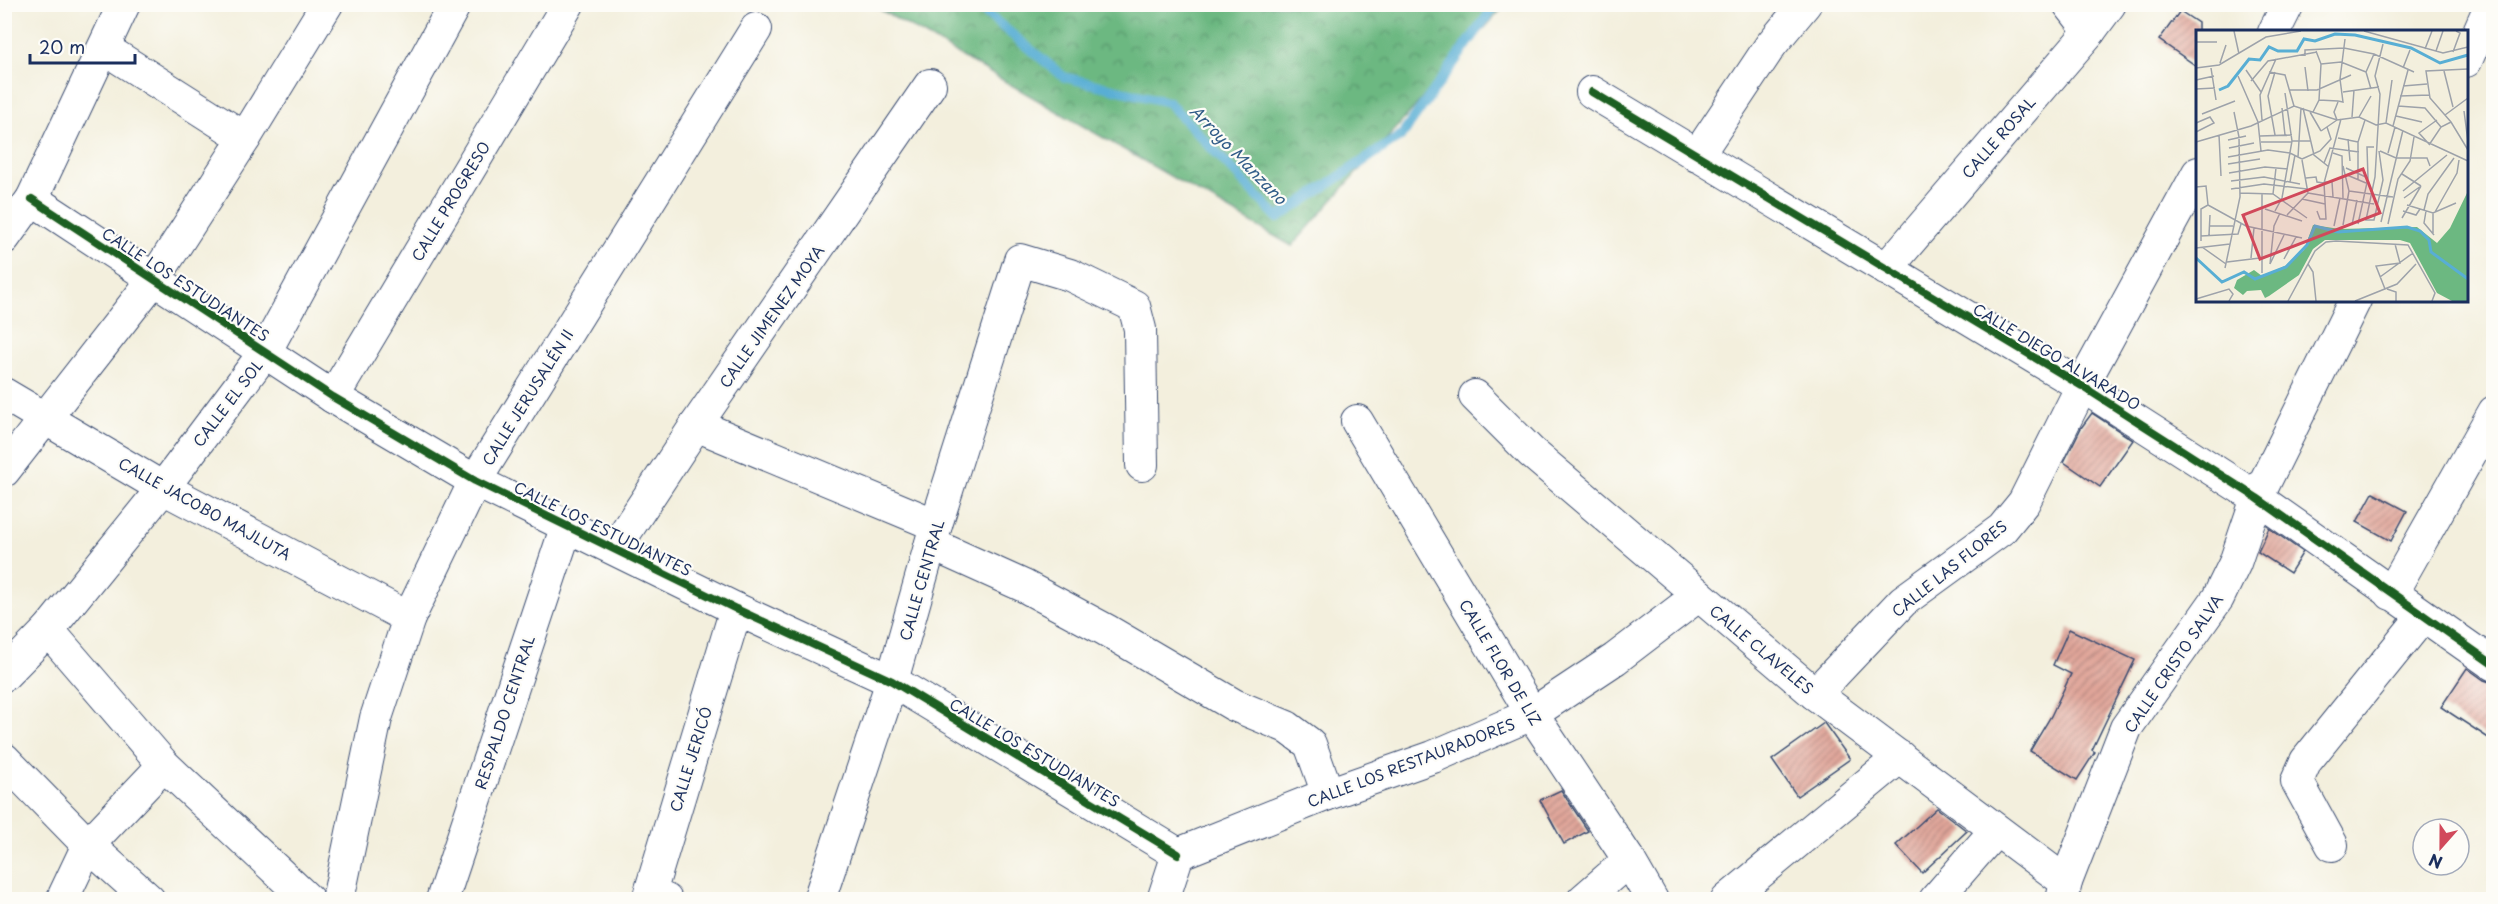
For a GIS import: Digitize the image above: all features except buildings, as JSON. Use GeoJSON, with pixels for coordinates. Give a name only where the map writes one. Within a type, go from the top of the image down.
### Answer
{"type":"FeatureCollection","features":[{"type":"Feature","properties":{"kind":"street"},"geometry":{"type":"LineString","coordinates":[[4,238],[32,199],[105,49],[124,4]]}},
{"type":"Feature","properties":{"kind":"street"},"geometry":{"type":"LineString","coordinates":[[4,471],[154,279],[327,4]]}},
{"type":"Feature","properties":{"kind":"street","name":"CALLE EL SOL"},"geometry":{"type":"LineString","coordinates":[[4,675],[48,630],[164,488],[265,352],[455,4]]}},
{"type":"Feature","properties":{"kind":"street","name":"CALLE PROGRESO"},"geometry":{"type":"LineString","coordinates":[[333,397],[568,4]]}},
{"type":"Feature","properties":{"kind":"street"},"geometry":{"type":"LineString","coordinates":[[1697,156],[1771,45],[1805,4]]}},
{"type":"Feature","properties":{"kind":"street"},"geometry":{"type":"LineString","coordinates":[[2069,4],[2090,31]]}},
{"type":"Feature","properties":{"kind":"street","name":"CALLE ROSAL"},"geometry":{"type":"LineString","coordinates":[[1886,269],[2090,31],[2110,4]]}},
{"type":"Feature","properties":{"kind":"street"},"geometry":{"type":"LineString","coordinates":[[2275,30],[2288,4]]}},
{"type":"Feature","properties":{"kind":"street"},"geometry":{"type":"LineString","coordinates":[[2468,57],[2490,14]]}},
{"type":"Feature","properties":{"kind":"street","name":"CALLE JERUSALÉN II"},"geometry":{"type":"LineString","coordinates":[[338,900],[376,718],[409,618],[475,481],[756,29]]}},
{"type":"Feature","properties":{"kind":"street"},"geometry":{"type":"LineString","coordinates":[[105,49],[244,138]]}},
{"type":"Feature","properties":{"kind":"street","name":"CALLE JIMENEZ MOYA"},"geometry":{"type":"LineString","coordinates":[[615,549],[696,425],[930,85]]}},
{"type":"Feature","properties":{"kind":"street","name":"CALLE DIEGO ALVARADO"},"geometry":{"type":"LineString","coordinates":[[1592,93],[2082,386],[2257,498],[2493,665]]}},
{"type":"Feature","properties":{"kind":"street","name":"CALLE LAS FLORES"},"geometry":{"type":"LineString","coordinates":[[1815,694],[1903,601],[2002,529],[2024,502],[2082,386],[2196,177]]}},
{"type":"Feature","properties":{"kind":"street","name":"CALLE LOS ESTUDIANTES"},"geometry":{"type":"LineString","coordinates":[[32,199],[333,397],[475,481],[736,609],[892,681],[1178,854]]}},
{"type":"Feature","properties":{"kind":"street","name":"CALLE CENTRAL"},"geometry":{"type":"LineString","coordinates":[[819,900],[892,681],[934,535],[1020,260],[1070,275],[1134,306],[1140,329],[1142,465]]}},
{"type":"Feature","properties":{"kind":"street","name":"CALLE CRISTO SALVA"},"geometry":{"type":"LineString","coordinates":[[2064,891],[2126,728],[2218,598],[2235,562],[2257,498],[2354,302]]}},
{"type":"Feature","properties":{"kind":"street","name":"CALLE JACOBO MAJLUTA"},"geometry":{"type":"LineString","coordinates":[[4,394],[164,488],[409,618]]}},
{"type":"Feature","properties":{"kind":"street","name":"CALLE CLAVELES"},"geometry":{"type":"LineString","coordinates":[[1475,396],[1531,452],[1815,694],[1996,830],[2064,891]]}},
{"type":"Feature","properties":{"kind":"street"},"geometry":{"type":"LineString","coordinates":[[2391,594],[2493,412]]}},
{"type":"Feature","properties":{"kind":"street","name":"CALLE FLOR DE LIZ"},"geometry":{"type":"LineString","coordinates":[[1357,421],[1532,714],[1629,860],[1652,900]]}},
{"type":"Feature","properties":{"kind":"street"},"geometry":{"type":"LineString","coordinates":[[696,425],[934,535],[1106,630],[1234,705],[1287,727],[1310,744],[1328,794]]}},
{"type":"Feature","properties":{"kind":"street","name":"RESPALDO CENTRAL"},"geometry":{"type":"LineString","coordinates":[[442,900],[567,525]]}},
{"type":"Feature","properties":{"kind":"street","name":"CALLE LOS RESTAURADORES"},"geometry":{"type":"LineString","coordinates":[[1178,854],[1328,794],[1433,757],[1532,714],[1615,659],[1699,595]]}},
{"type":"Feature","properties":{"kind":"street","name":"CALLE JERICÓ"},"geometry":{"type":"LineString","coordinates":[[655,898],[736,609]]}},
{"type":"Feature","properties":{"kind":"street"},"geometry":{"type":"LineString","coordinates":[[2332,845],[2297,781],[2306,761],[2422,616]]}},
{"type":"Feature","properties":{"kind":"street"},"geometry":{"type":"LineString","coordinates":[[48,630],[164,765],[308,900]]}},
{"type":"Feature","properties":{"kind":"street"},"geometry":{"type":"LineString","coordinates":[[1727,900],[1900,757]]}},
{"type":"Feature","properties":{"kind":"street"},"geometry":{"type":"LineString","coordinates":[[4,759],[88,845],[149,900]]}},
{"type":"Feature","properties":{"kind":"street"},"geometry":{"type":"LineString","coordinates":[[62,900],[88,845],[164,765]]}},
{"type":"Feature","properties":{"kind":"street"},"geometry":{"type":"LineString","coordinates":[[1935,900],[1996,830]]}},
{"type":"Feature","properties":{"kind":"street"},"geometry":{"type":"LineString","coordinates":[[1162,900],[1178,854]]}},
{"type":"Feature","properties":{"kind":"street"},"geometry":{"type":"LineString","coordinates":[[1583,900],[1629,860]]}},
{"type":"Feature","properties":{"kind":"green space"},"geometry":{"type":"Polygon","coordinates":[[[872,5],[1505,5],[1292,246],[872,5]]]}},
{"type":"Feature","properties":{"kind":"waterway","name":"Arroyo Manzano"},"geometry":{"type":"LineString","coordinates":[[975,4],[1064,77],[1168,102],[1278,218],[1402,135],[1496,4]]}},
{"type":"Feature","properties":{"kind":"cycle path"},"geometry":{"type":"LineString","coordinates":[[1592,92],[2082,386],[2257,498],[2494,665]]}},
{"type":"Feature","properties":{"kind":"cycle path"},"geometry":{"type":"LineString","coordinates":[[32,199],[333,397],[475,481],[736,609],[892,681],[1178,854]]}}]}
